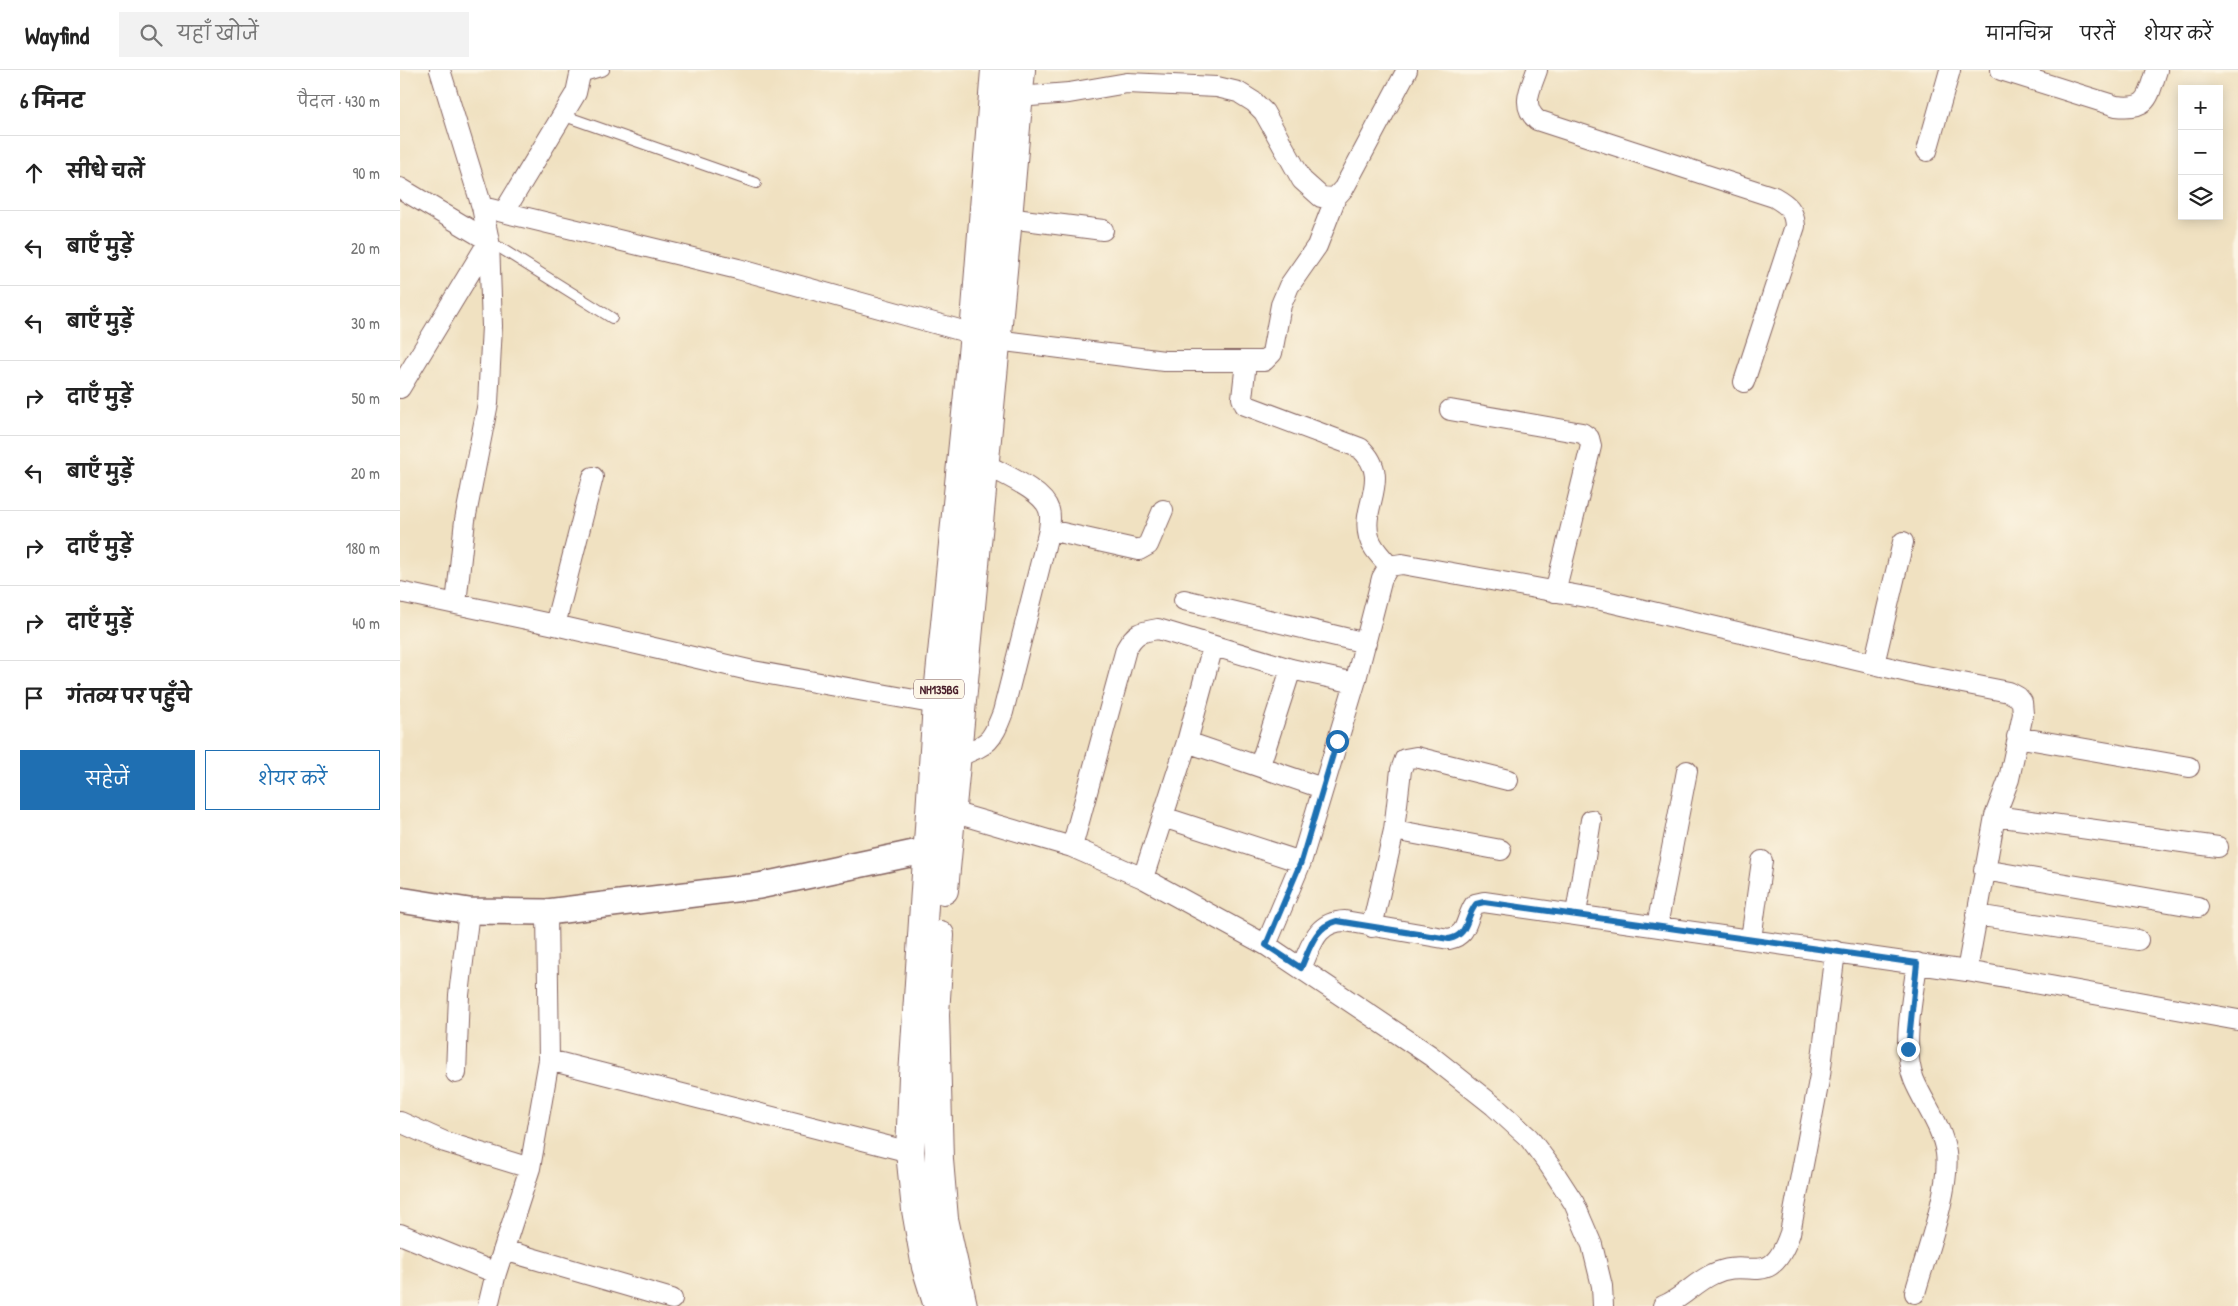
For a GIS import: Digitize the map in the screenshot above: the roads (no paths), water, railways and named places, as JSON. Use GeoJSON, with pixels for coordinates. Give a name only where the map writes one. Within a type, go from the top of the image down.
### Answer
{"type":"FeatureCollection","features":[{"type":"Feature","properties":{"kind":"highway","name":"NH135BG"},"geometry":{"type":"LineString","coordinates":[[938,1306],[926,1267],[916,1210],[910,1152],[917,985],[937,849],[952,812],[985,464],[985,337],[995,70]]}},
{"type":"Feature","properties":{"kind":"highway","name":"NH135BG"},"geometry":{"type":"LineString","coordinates":[[963,1306],[944,1219],[936,1096],[937,704],[985,337],[1008,218],[1021,70]]}},
{"type":"Feature","properties":{"kind":"street"},"geometry":{"type":"LineString","coordinates":[[440,70],[482,207],[489,241],[492,326],[488,403],[465,520],[456,604]]}},
{"type":"Feature","properties":{"kind":"street"},"geometry":{"type":"LineString","coordinates":[[482,207],[738,269],[985,337],[1164,361],[1264,361],[1272,353],[1281,305],[1289,286],[1317,246],[1336,197],[1344,188],[1407,70]]}},
{"type":"Feature","properties":{"kind":"street"},"geometry":{"type":"LineString","coordinates":[[1537,70],[1527,104],[1529,113],[1537,120],[1774,197],[1788,205],[1794,214],[1795,226],[1744,382]]}},
{"type":"Feature","properties":{"kind":"street"},"geometry":{"type":"LineString","coordinates":[[1927,152],[1950,70]]}},
{"type":"Feature","properties":{"kind":"street"},"geometry":{"type":"LineString","coordinates":[[2001,70],[2116,106],[2133,108],[2143,103],[2149,95],[2157,70]]}},
{"type":"Feature","properties":{"kind":"street"},"geometry":{"type":"LineString","coordinates":[[504,212],[576,93],[581,73]]}},
{"type":"Feature","properties":{"kind":"street"},"geometry":{"type":"LineString","coordinates":[[1018,97],[1068,93],[1127,77],[1216,87],[1238,92],[1254,102],[1264,112],[1302,180],[1321,196],[1336,197]]}},
{"type":"Feature","properties":{"kind":"street"},"geometry":{"type":"LineString","coordinates":[[400,188],[489,241]]}},
{"type":"Feature","properties":{"kind":"street"},"geometry":{"type":"LineString","coordinates":[[1008,218],[1103,230]]}},
{"type":"Feature","properties":{"kind":"street"},"geometry":{"type":"LineString","coordinates":[[400,388],[489,241]]}},
{"type":"Feature","properties":{"kind":"street"},"geometry":{"type":"LineString","coordinates":[[1246,362],[1242,398],[1245,406],[1360,448],[1369,456],[1374,468],[1375,481],[1368,524],[1369,536],[1374,548],[1390,566]]}},
{"type":"Feature","properties":{"kind":"street"},"geometry":{"type":"LineString","coordinates":[[1450,410],[1582,433],[1588,438],[1591,446],[1555,592]]}},
{"type":"Feature","properties":{"kind":"street"},"geometry":{"type":"LineString","coordinates":[[957,757],[982,746],[994,735],[1003,712],[1049,530],[1050,515],[1044,501],[1028,488],[985,464]]}},
{"type":"Feature","properties":{"kind":"street"},"geometry":{"type":"LineString","coordinates":[[555,625],[593,477]]}},
{"type":"Feature","properties":{"kind":"street"},"geometry":{"type":"LineString","coordinates":[[1049,530],[1139,550],[1148,545],[1163,510]]}},
{"type":"Feature","properties":{"kind":"street"},"geometry":{"type":"LineString","coordinates":[[1874,664],[1903,542]]}},
{"type":"Feature","properties":{"kind":"street"},"geometry":{"type":"LineString","coordinates":[[1266,945],[1301,862],[1355,683],[1382,578],[1385,570],[1390,566],[1402,564],[1596,598],[1874,664],[2009,692],[2018,696],[2024,708],[2009,779],[1995,816],[1966,971]]}},
{"type":"Feature","properties":{"kind":"street"},"geometry":{"type":"LineString","coordinates":[[400,592],[555,625],[753,671],[937,704]]}},
{"type":"Feature","properties":{"kind":"street"},"geometry":{"type":"LineString","coordinates":[[1184,600],[1366,643]]}},
{"type":"Feature","properties":{"kind":"street"},"geometry":{"type":"LineString","coordinates":[[1072,848],[1126,649],[1133,636],[1142,631],[1158,629],[1290,669],[1355,683]]}},
{"type":"Feature","properties":{"kind":"street"},"geometry":{"type":"LineString","coordinates":[[1143,878],[1164,818],[1187,742],[1213,646]]}},
{"type":"Feature","properties":{"kind":"street"},"geometry":{"type":"LineString","coordinates":[[1260,765],[1290,669]]}},
{"type":"Feature","properties":{"kind":"street"},"geometry":{"type":"LineString","coordinates":[[2017,736],[2189,767]]}},
{"type":"Feature","properties":{"kind":"street"},"geometry":{"type":"LineString","coordinates":[[1187,742],[1260,765],[1322,788]]}},
{"type":"Feature","properties":{"kind":"street"},"geometry":{"type":"LineString","coordinates":[[1372,927],[1394,830],[1401,770],[1406,760],[1416,757],[1508,780]]}},
{"type":"Feature","properties":{"kind":"street"},"geometry":{"type":"LineString","coordinates":[[1658,926],[1687,770]]}},
{"type":"Feature","properties":{"kind":"street"},"geometry":{"type":"LineString","coordinates":[[952,812],[1072,848],[1143,878],[1266,945],[1432,1056],[1494,1106],[1529,1138],[1550,1166],[1574,1203],[1592,1245],[1602,1286],[1603,1306]]}},
{"type":"Feature","properties":{"kind":"street"},"geometry":{"type":"LineString","coordinates":[[1995,816],[2218,847]]}},
{"type":"Feature","properties":{"kind":"street"},"geometry":{"type":"LineString","coordinates":[[1164,818],[1301,862]]}},
{"type":"Feature","properties":{"kind":"street"},"geometry":{"type":"LineString","coordinates":[[1576,914],[1591,820]]}},
{"type":"Feature","properties":{"kind":"street"},"geometry":{"type":"LineString","coordinates":[[1394,830],[1500,850]]}},
{"type":"Feature","properties":{"kind":"street"},"geometry":{"type":"LineString","coordinates":[[400,900],[469,911],[547,912],[760,886],[937,849]]}},
{"type":"Feature","properties":{"kind":"street"},"geometry":{"type":"LineString","coordinates":[[1751,939],[1762,861]]}},
{"type":"Feature","properties":{"kind":"street"},"geometry":{"type":"LineString","coordinates":[[1984,870],[2198,907]]}},
{"type":"Feature","properties":{"kind":"street"},"geometry":{"type":"LineString","coordinates":[[1301,968],[1322,927],[1328,923],[1345,921],[1449,939],[1458,937],[1464,930],[1470,911],[1476,904],[1484,902],[1917,963],[2238,1020]]}},
{"type":"Feature","properties":{"kind":"street"},"geometry":{"type":"LineString","coordinates":[[456,1074],[459,995],[469,911]]}},
{"type":"Feature","properties":{"kind":"street"},"geometry":{"type":"LineString","coordinates":[[488,1306],[496,1273],[530,1168],[549,1060],[547,912]]}},
{"type":"Feature","properties":{"kind":"street"},"geometry":{"type":"LineString","coordinates":[[1976,915],[2138,940]]}},
{"type":"Feature","properties":{"kind":"street"},"geometry":{"type":"LineString","coordinates":[[1664,1306],[1684,1295],[1714,1273],[1730,1270],[1759,1269],[1773,1264],[1784,1253],[1790,1233],[1820,1075],[1835,951]]}},
{"type":"Feature","properties":{"kind":"street"},"geometry":{"type":"LineString","coordinates":[[1915,1293],[1946,1180],[1946,1153],[1938,1127],[1914,1079],[1910,1064],[1908,1049],[1917,963]]}},
{"type":"Feature","properties":{"kind":"street"},"geometry":{"type":"LineString","coordinates":[[549,1060],[910,1152]]}},
{"type":"Feature","properties":{"kind":"street"},"geometry":{"type":"LineString","coordinates":[[400,1122],[445,1142],[530,1168]]}},
{"type":"Feature","properties":{"kind":"street"},"geometry":{"type":"LineString","coordinates":[[400,1234],[496,1273]]}},
{"type":"Feature","properties":{"kind":"street"},"geometry":{"type":"LineString","coordinates":[[504,1250],[672,1299]]}},
{"type":"Feature","properties":{"kind":"lane"},"geometry":{"type":"LineString","coordinates":[[581,73],[604,70]]}},
{"type":"Feature","properties":{"kind":"lane"},"geometry":{"type":"LineString","coordinates":[[562,115],[756,183]]}},
{"type":"Feature","properties":{"kind":"lane"},"geometry":{"type":"LineString","coordinates":[[489,241],[612,318]]}}]}
